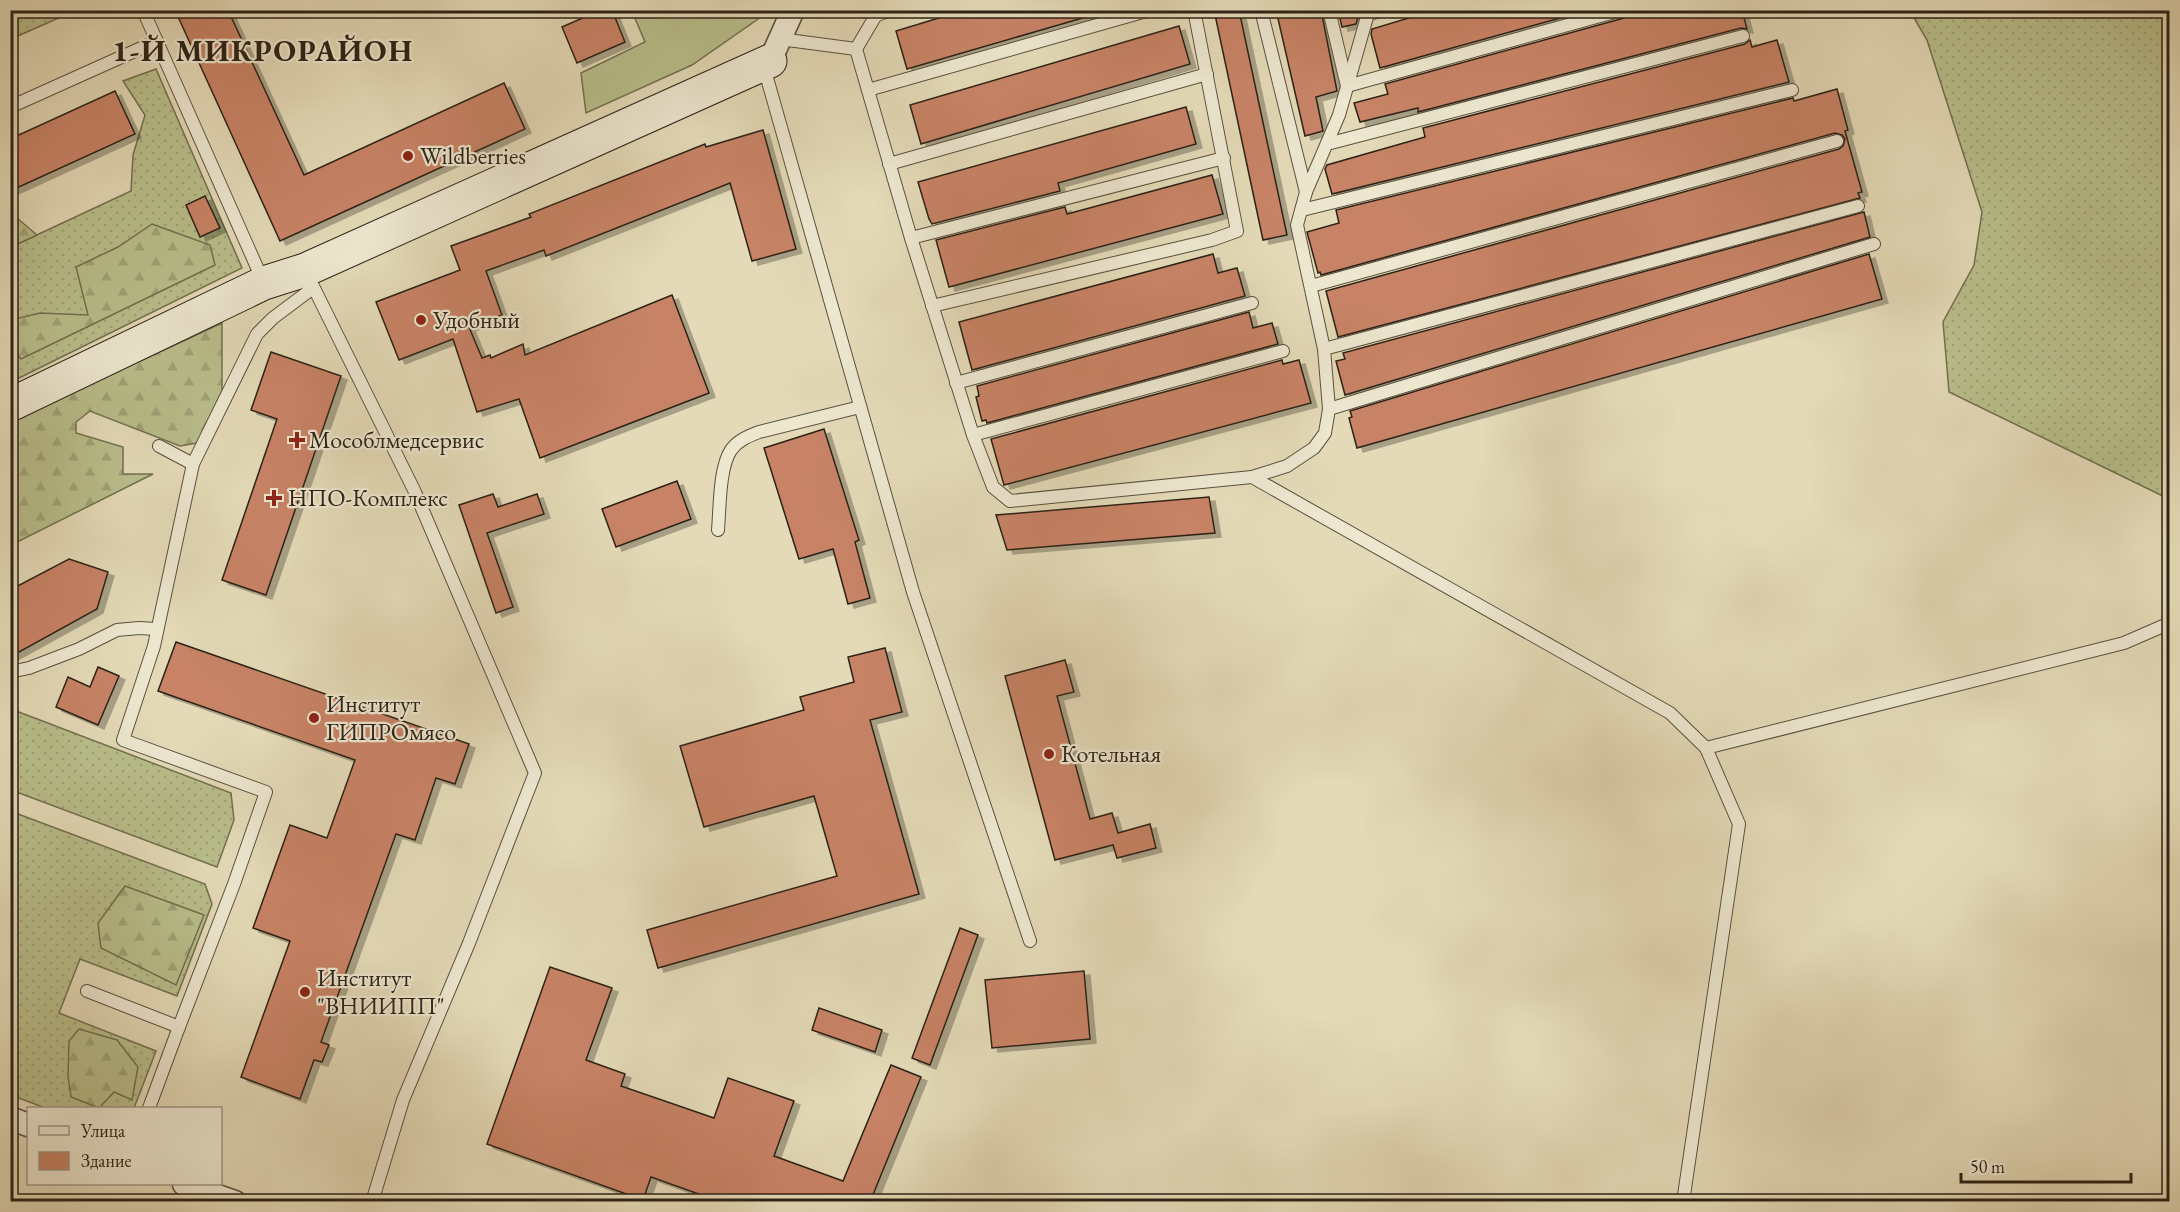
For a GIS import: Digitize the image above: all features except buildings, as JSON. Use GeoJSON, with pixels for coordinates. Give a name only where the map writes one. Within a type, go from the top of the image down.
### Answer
{"type":"FeatureCollection","features":[{"type":"Feature","properties":{"kind":"street"},"geometry":{"type":"LineString","coordinates":[[10,405],[264,283],[309,279],[771,54],[793,10]]}},
{"type":"Feature","properties":{"kind":"street"},"geometry":{"type":"LineString","coordinates":[[10,1118],[27,1125]]}},
{"type":"Feature","properties":{"kind":"street"},"geometry":{"type":"LineString","coordinates":[[187,1185],[235,1202]]}},
{"type":"Feature","properties":{"kind":"lane"},"geometry":{"type":"LineString","coordinates":[[143,10],[264,283]]}},
{"type":"Feature","properties":{"kind":"lane"},"geometry":{"type":"LineString","coordinates":[[891,10],[878,13],[856,49],[911,238],[973,435],[993,487],[1010,501],[1252,477],[1287,466],[1314,448],[1325,433],[1329,409],[1324,349],[1297,225],[1306,192],[1339,115],[1369,13],[1383,10]]}},
{"type":"Feature","properties":{"kind":"lane"},"geometry":{"type":"LineString","coordinates":[[868,90],[1150,10]]}},
{"type":"Feature","properties":{"kind":"lane"},"geometry":{"type":"LineString","coordinates":[[932,306],[1212,240],[1237,231],[1194,10]]}},
{"type":"Feature","properties":{"kind":"lane"},"geometry":{"type":"LineString","coordinates":[[1261,10],[1306,192]]}},
{"type":"Feature","properties":{"kind":"lane"},"geometry":{"type":"LineString","coordinates":[[1329,10],[1347,86]]}},
{"type":"Feature","properties":{"kind":"lane"},"geometry":{"type":"LineString","coordinates":[[1347,86],[1622,10]]}},
{"type":"Feature","properties":{"kind":"lane"},"geometry":{"type":"LineString","coordinates":[[1327,144],[1743,36]]}},
{"type":"Feature","properties":{"kind":"lane"},"geometry":{"type":"LineString","coordinates":[[10,107],[156,41]]}},
{"type":"Feature","properties":{"kind":"lane"},"geometry":{"type":"LineString","coordinates":[[856,49],[771,54],[860,407],[913,592],[1030,941]]}},
{"type":"Feature","properties":{"kind":"lane"},"geometry":{"type":"LineString","coordinates":[[889,164],[1207,74]]}},
{"type":"Feature","properties":{"kind":"lane"},"geometry":{"type":"LineString","coordinates":[[1302,210],[1792,90]]}},
{"type":"Feature","properties":{"kind":"lane"},"geometry":{"type":"LineString","coordinates":[[1311,286],[1837,141]]}},
{"type":"Feature","properties":{"kind":"lane"},"geometry":{"type":"LineString","coordinates":[[911,238],[1224,158]]}},
{"type":"Feature","properties":{"kind":"lane"},"geometry":{"type":"LineString","coordinates":[[1324,349],[1858,206]]}},
{"type":"Feature","properties":{"kind":"lane"},"geometry":{"type":"LineString","coordinates":[[1329,409],[1874,244]]}},
{"type":"Feature","properties":{"kind":"lane"},"geometry":{"type":"LineString","coordinates":[[149,1107],[234,884],[266,792],[123,740],[154,646],[193,464],[257,334],[309,279],[415,492],[535,773],[469,943],[403,1100],[372,1202]]}},
{"type":"Feature","properties":{"kind":"lane"},"geometry":{"type":"LineString","coordinates":[[956,383],[1252,303]]}},
{"type":"Feature","properties":{"kind":"lane"},"geometry":{"type":"LineString","coordinates":[[973,435],[1283,351]]}},
{"type":"Feature","properties":{"kind":"lane"},"geometry":{"type":"LineString","coordinates":[[718,530],[724,466],[731,450],[743,438],[860,407]]}},
{"type":"Feature","properties":{"kind":"lane"},"geometry":{"type":"LineString","coordinates":[[159,446],[193,464]]}},
{"type":"Feature","properties":{"kind":"lane"},"geometry":{"type":"LineString","coordinates":[[1252,477],[1670,713],[1706,748],[1739,824],[1683,1202]]}},
{"type":"Feature","properties":{"kind":"lane"},"geometry":{"type":"LineString","coordinates":[[1706,748],[2124,643],[2169,623]]}},
{"type":"Feature","properties":{"kind":"lane"},"geometry":{"type":"LineString","coordinates":[[10,672],[29,668],[79,649],[117,630],[156,629]]}},
{"type":"Feature","properties":{"kind":"lane"},"geometry":{"type":"LineString","coordinates":[[87,991],[179,1027]]}},
{"type":"Feature","properties":{"kind":"green space"},"geometry":{"type":"Polygon","coordinates":[[[11,10],[70,10],[70,13],[11,39],[11,10]]]}},
{"type":"Feature","properties":{"kind":"green space"},"geometry":{"type":"Polygon","coordinates":[[[632,11],[762,11],[758,19],[692,65],[586,113],[581,73],[645,42],[632,11]]]}},
{"type":"Feature","properties":{"kind":"green space"},"geometry":{"type":"Polygon","coordinates":[[[1910,11],[2169,11],[2169,499],[1949,392],[1943,322],[1974,265],[1982,212],[1927,40],[1910,11]]]}},
{"type":"Feature","properties":{"kind":"green space"},"geometry":{"type":"Polygon","coordinates":[[[156,69],[242,268],[11,382],[11,247],[131,191],[133,155],[145,115],[123,81],[156,69]]]}},
{"type":"Feature","properties":{"kind":"green space"},"geometry":{"type":"Polygon","coordinates":[[[11,213],[37,235],[11,247],[11,213]]]}},
{"type":"Feature","properties":{"kind":"green space"},"geometry":{"type":"Polygon","coordinates":[[[152,224],[210,245],[215,265],[21,359],[11,347],[11,320],[40,313],[88,315],[76,267],[118,247],[152,224]]]}},
{"type":"Feature","properties":{"kind":"green space"},"geometry":{"type":"Polygon","coordinates":[[[222,323],[222,391],[197,443],[180,446],[90,411],[76,422],[76,433],[123,447],[123,474],[153,474],[11,545],[11,421],[222,323]]]}},
{"type":"Feature","properties":{"kind":"green space"},"geometry":{"type":"Polygon","coordinates":[[[11,709],[231,793],[234,820],[217,867],[11,790],[11,709]]]}},
{"type":"Feature","properties":{"kind":"green space"},"geometry":{"type":"Polygon","coordinates":[[[10,811],[205,884],[212,904],[177,996],[80,959],[59,1013],[156,1051],[134,1107],[42,1107],[11,1095],[10,811]]]}},
{"type":"Feature","properties":{"kind":"green space"},"geometry":{"type":"Polygon","coordinates":[[[125,886],[204,915],[176,985],[101,948],[98,923],[125,886]]]}},
{"type":"Feature","properties":{"kind":"green space"},"geometry":{"type":"Polygon","coordinates":[[[79,1029],[117,1040],[138,1067],[132,1100],[114,1092],[100,1107],[96,1107],[71,1097],[68,1076],[69,1041],[79,1029]]]}},
{"type":"Feature","properties":{"kind":"place","name":"Wildberries"},"geometry":{"type":"Point","coordinates":[408,156]}},
{"type":"Feature","properties":{"kind":"place","name":"Удобный"},"geometry":{"type":"Point","coordinates":[421,320]}},
{"type":"Feature","properties":{"kind":"place","name":"Мособлмедсервис"},"geometry":{"type":"Point","coordinates":[297,440]}},
{"type":"Feature","properties":{"kind":"place","name":"НПО-Комплекс"},"geometry":{"type":"Point","coordinates":[274,498]}},
{"type":"Feature","properties":{"kind":"place","name":"Институт ГИПРОмясо"},"geometry":{"type":"Point","coordinates":[314,718]}},
{"type":"Feature","properties":{"kind":"place","name":"Котельная"},"geometry":{"type":"Point","coordinates":[1049,754]}},
{"type":"Feature","properties":{"kind":"place","name":"Институт \"ВНИИПП\""},"geometry":{"type":"Point","coordinates":[305,992]}},
{"type":"Feature","properties":{"kind":"district","name":"1-Й МИКРОРАЙОН"},"geometry":{"type":"Point","coordinates":[263,51]}}]}
